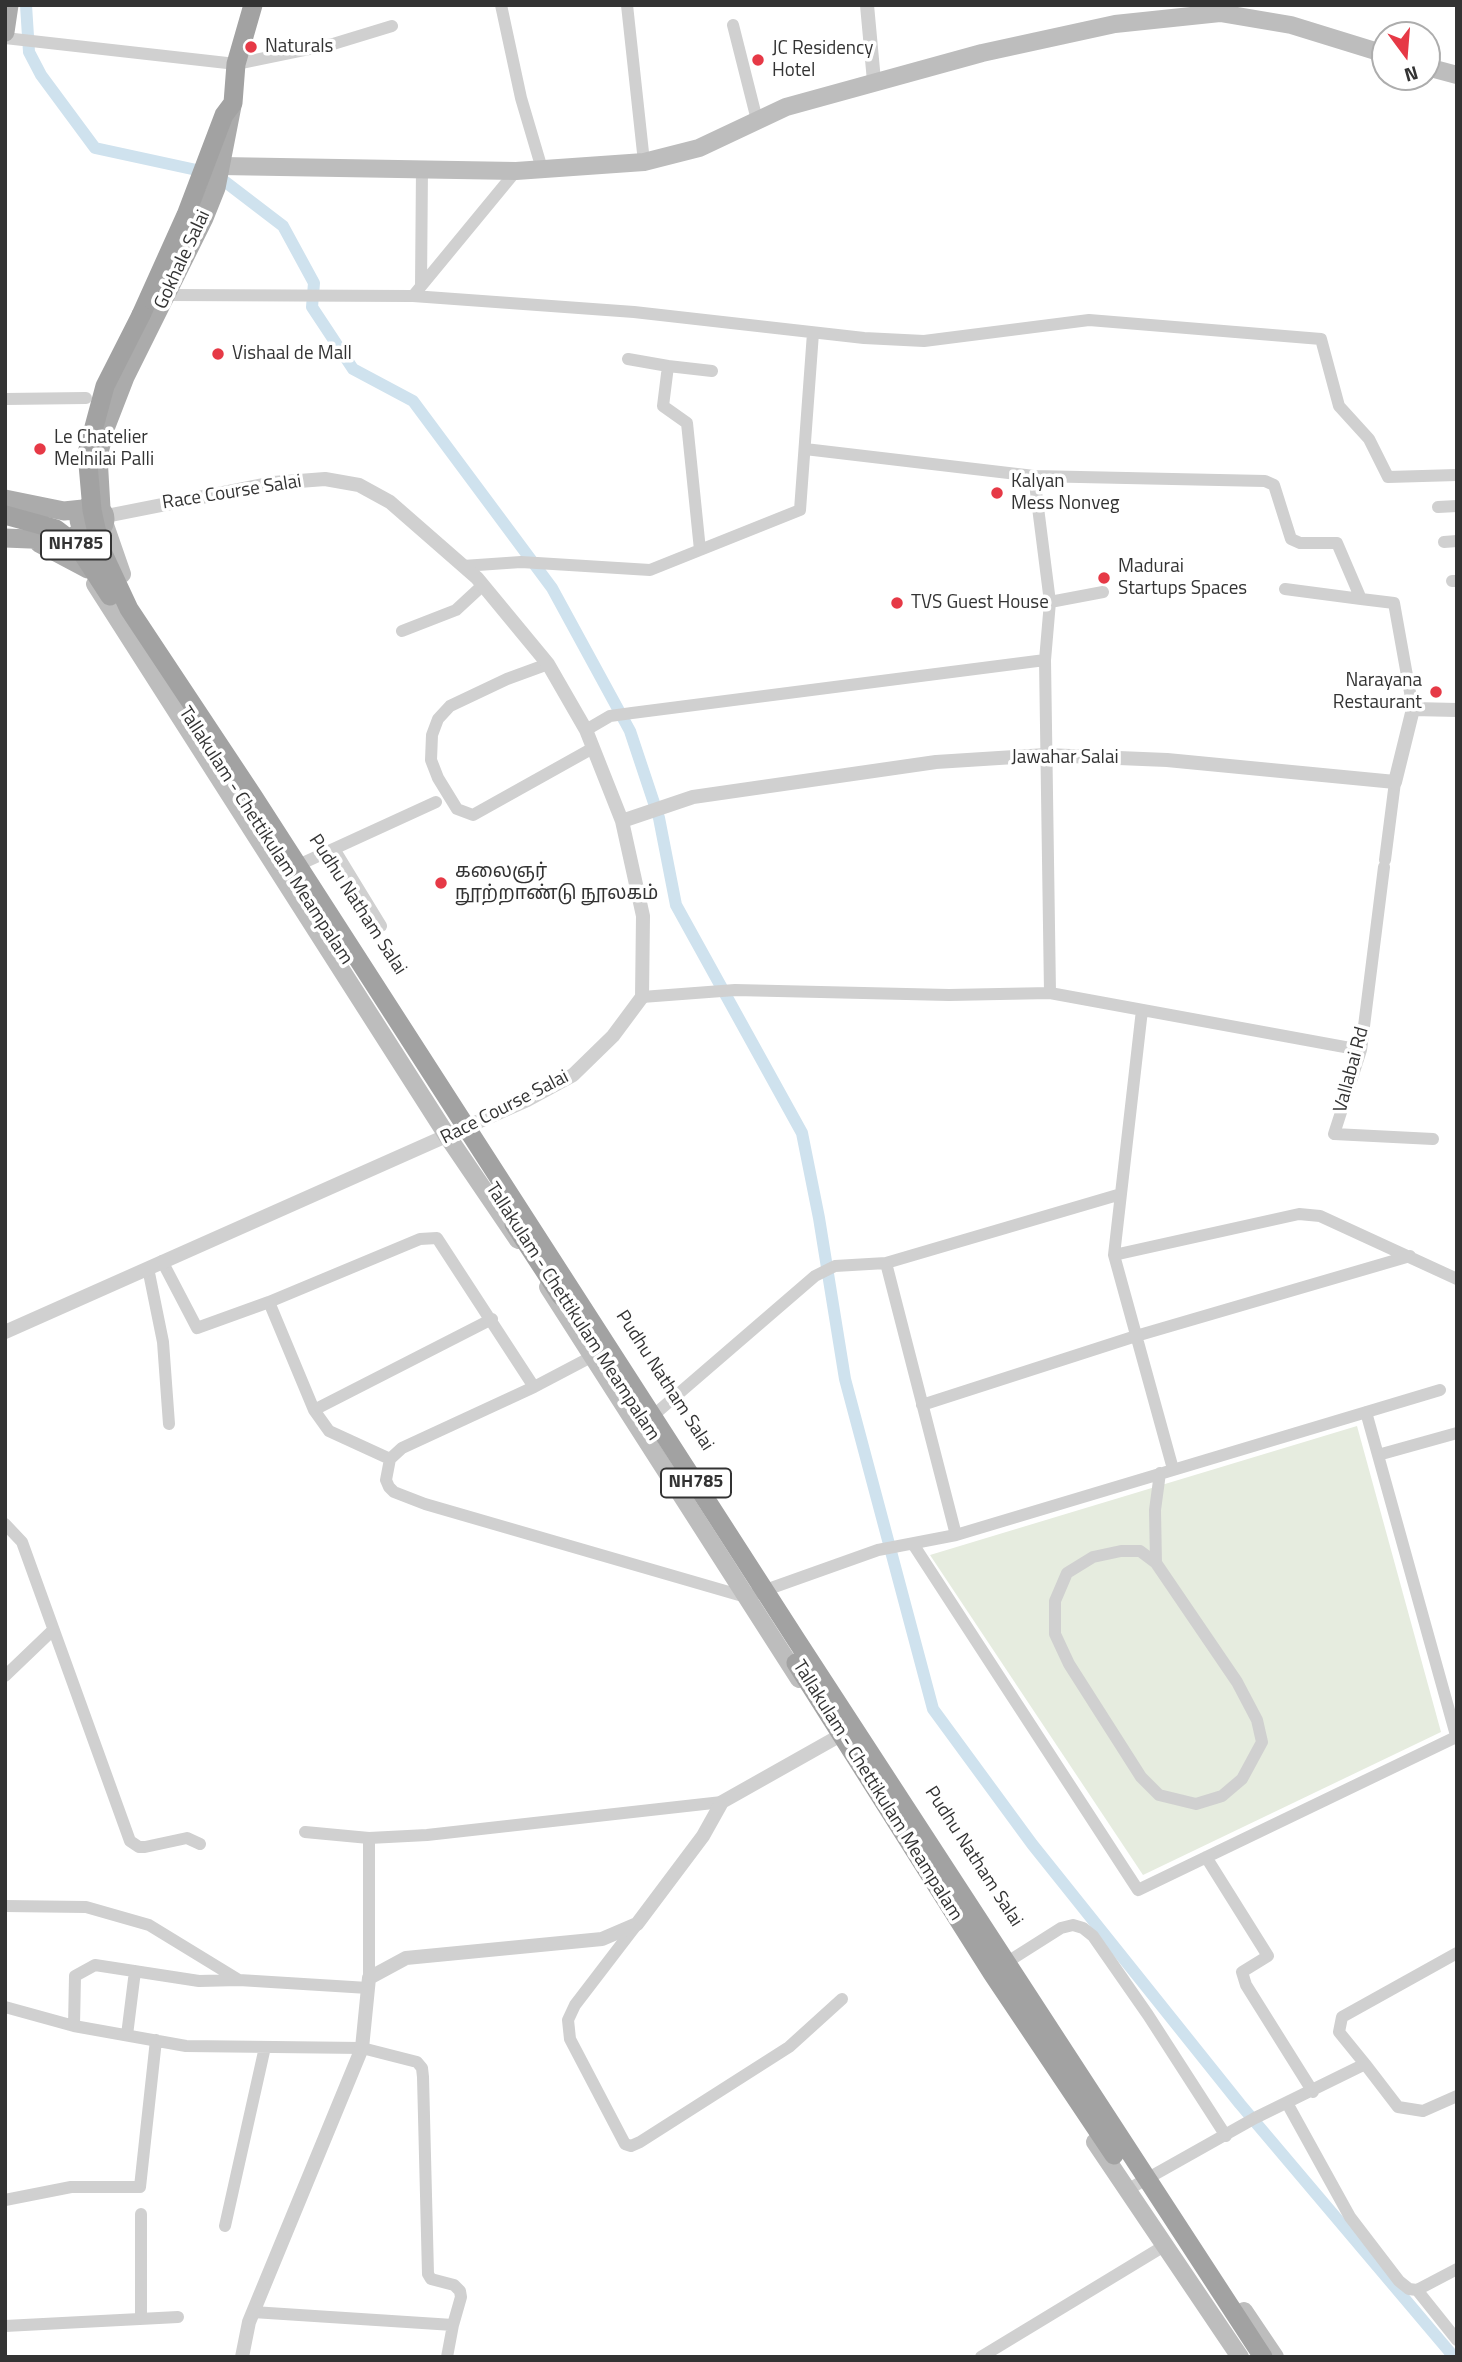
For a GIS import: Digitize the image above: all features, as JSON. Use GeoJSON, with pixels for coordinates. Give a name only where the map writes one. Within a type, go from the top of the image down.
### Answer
{"type":"FeatureCollection","features":[{"type":"Feature","properties":{"kind":"highway","name":"Gokhale Salai"},"geometry":{"type":"LineString","coordinates":[[233,103],[236,64],[253,5]]}},
{"type":"Feature","properties":{"kind":"highway","name":"NH785"},"geometry":{"type":"LineString","coordinates":[[212,174],[221,121],[233,103]]}},
{"type":"Feature","properties":{"kind":"highway","name":"Tallakulam - Chettikulam Meampalam"},"geometry":{"type":"LineString","coordinates":[[212,174],[105,386],[87,453],[92,510],[100,547],[129,610],[253,796],[797,1641],[1263,2357]]}},
{"type":"Feature","properties":{"kind":"highway","name":"Tallakulam - Chettikulam Meampalam"},"geometry":{"type":"LineString","coordinates":[[5,514],[56,528],[76,545],[90,565],[647,1426],[992,1973],[1249,2357]]}},
{"type":"Feature","properties":{"kind":"main road"},"geometry":{"type":"LineString","coordinates":[[9,5],[10,36]]}},
{"type":"Feature","properties":{"kind":"main road"},"geometry":{"type":"LineString","coordinates":[[212,174],[422,168],[516,171],[645,162],[699,148],[786,107],[874,81],[1115,24],[1220,13],[1291,25],[1371,50]]}},
{"type":"Feature","properties":{"kind":"main road","name":"Gokhale Salai"},"geometry":{"type":"LineString","coordinates":[[94,520],[98,456],[106,426],[125,377],[167,295],[212,174],[233,103]]}},
{"type":"Feature","properties":{"kind":"main road"},"geometry":{"type":"LineString","coordinates":[[5,499],[94,520],[83,558],[114,618],[448,1137],[639,1426],[986,1976],[1240,2357]]}},
{"type":"Feature","properties":{"kind":"main road","name":"Race Course Salai"},"geometry":{"type":"LineString","coordinates":[[5,538],[33,541],[71,538],[94,520]]}},
{"type":"Feature","properties":{"kind":"main road","name":"Pudhu Natham Salai"},"geometry":{"type":"LineString","coordinates":[[94,520],[135,604],[305,862],[473,1126],[1154,2175],[1275,2357]]}},
{"type":"Feature","properties":{"kind":"main road"},"geometry":{"type":"LineString","coordinates":[[33,541],[57,550],[88,569]]}},
{"type":"Feature","properties":{"kind":"street"},"geometry":{"type":"LineString","coordinates":[[501,5],[521,98],[542,169]]}},
{"type":"Feature","properties":{"kind":"street"},"geometry":{"type":"LineString","coordinates":[[627,5],[645,162]]}},
{"type":"Feature","properties":{"kind":"street"},"geometry":{"type":"LineString","coordinates":[[867,5],[874,81]]}},
{"type":"Feature","properties":{"kind":"street"},"geometry":{"type":"LineString","coordinates":[[733,25],[757,120]]}},
{"type":"Feature","properties":{"kind":"street"},"geometry":{"type":"LineString","coordinates":[[10,36],[33,42],[236,64],[333,44],[392,26]]}},
{"type":"Feature","properties":{"kind":"street"},"geometry":{"type":"LineString","coordinates":[[417,291],[422,168]]}},
{"type":"Feature","properties":{"kind":"street"},"geometry":{"type":"LineString","coordinates":[[417,291],[516,171]]}},
{"type":"Feature","properties":{"kind":"street"},"geometry":{"type":"LineString","coordinates":[[167,295],[417,291],[813,333],[924,341],[1089,320],[1321,339],[1339,406],[1369,439],[1388,477],[1457,475]]}},
{"type":"Feature","properties":{"kind":"street"},"geometry":{"type":"LineString","coordinates":[[463,566],[521,562],[650,570],[800,510],[813,333]]}},
{"type":"Feature","properties":{"kind":"street"},"geometry":{"type":"LineString","coordinates":[[628,359],[712,371]]}},
{"type":"Feature","properties":{"kind":"street"},"geometry":{"type":"LineString","coordinates":[[668,366],[663,406],[687,423],[700,550]]}},
{"type":"Feature","properties":{"kind":"street"},"geometry":{"type":"LineString","coordinates":[[5,399],[86,398]]}},
{"type":"Feature","properties":{"kind":"street"},"geometry":{"type":"LineString","coordinates":[[805,449],[1034,476],[1265,481],[1274,485],[1292,539],[1300,542],[1337,543],[1361,599]]}},
{"type":"Feature","properties":{"kind":"street"},"geometry":{"type":"LineString","coordinates":[[1034,476],[1050,602],[1045,660],[1051,993]]}},
{"type":"Feature","properties":{"kind":"street","name":"Race Course Salai"},"geometry":{"type":"LineString","coordinates":[[5,1332],[473,1126],[573,1075],[613,1036],[642,997],[643,916],[622,821],[586,730],[548,664],[483,585],[390,502],[359,485],[325,480],[273,483],[94,520]]}},
{"type":"Feature","properties":{"kind":"street"},"geometry":{"type":"LineString","coordinates":[[1438,507],[1457,506]]}},
{"type":"Feature","properties":{"kind":"street"},"geometry":{"type":"LineString","coordinates":[[402,631],[456,610],[483,585]]}},
{"type":"Feature","properties":{"kind":"street"},"geometry":{"type":"LineString","coordinates":[[1285,589],[1394,603],[1413,709],[1395,782]]}},
{"type":"Feature","properties":{"kind":"street"},"geometry":{"type":"LineString","coordinates":[[1050,602],[1102,592]]}},
{"type":"Feature","properties":{"kind":"street"},"geometry":{"type":"LineString","coordinates":[[586,730],[611,716],[1045,660]]}},
{"type":"Feature","properties":{"kind":"street"},"geometry":{"type":"LineString","coordinates":[[548,664],[476,692],[450,706],[438,719],[432,734],[431,760],[438,778],[457,809],[473,816],[593,748]]}},
{"type":"Feature","properties":{"kind":"street"},"geometry":{"type":"LineString","coordinates":[[1413,709],[1457,710]]}},
{"type":"Feature","properties":{"kind":"street","name":"Jawahar Salai"},"geometry":{"type":"LineString","coordinates":[[622,821],[693,797],[936,762],[1046,755],[1167,760],[1395,782]]}},
{"type":"Feature","properties":{"kind":"street","name":"Vallabai Rd"},"geometry":{"type":"LineString","coordinates":[[1395,782],[1361,1050],[1334,1134],[1433,1139]]}},
{"type":"Feature","properties":{"kind":"street"},"geometry":{"type":"LineString","coordinates":[[305,862],[436,802]]}},
{"type":"Feature","properties":{"kind":"street"},"geometry":{"type":"LineString","coordinates":[[334,849],[381,926]]}},
{"type":"Feature","properties":{"kind":"street"},"geometry":{"type":"LineString","coordinates":[[642,997],[718,990],[948,995],[1051,993],[1361,1050]]}},
{"type":"Feature","properties":{"kind":"street"},"geometry":{"type":"LineString","coordinates":[[1142,1010],[1114,1255],[1167,1471],[1155,1510],[1156,1563],[1237,1682],[1257,1720],[1262,1742],[1242,1779],[1222,1796],[1196,1804],[1159,1795],[1141,1777],[1069,1664],[1055,1634],[1055,1601],[1067,1573],[1093,1557],[1121,1551],[1140,1551],[1156,1563]]}},
{"type":"Feature","properties":{"kind":"street"},"geometry":{"type":"LineString","coordinates":[[639,1426],[660,1412],[815,1276],[835,1267],[886,1263],[1121,1194]]}},
{"type":"Feature","properties":{"kind":"street"},"geometry":{"type":"LineString","coordinates":[[1114,1255],[1299,1214],[1320,1216],[1457,1279]]}},
{"type":"Feature","properties":{"kind":"street"},"geometry":{"type":"LineString","coordinates":[[162,1261],[197,1328],[430,1237],[443,1243],[534,1387]]}},
{"type":"Feature","properties":{"kind":"street"},"geometry":{"type":"LineString","coordinates":[[922,1405],[1136,1336],[1410,1256]]}},
{"type":"Feature","properties":{"kind":"street"},"geometry":{"type":"LineString","coordinates":[[886,1263],[956,1535]]}},
{"type":"Feature","properties":{"kind":"street"},"geometry":{"type":"LineString","coordinates":[[148,1268],[163,1342],[169,1424]]}},
{"type":"Feature","properties":{"kind":"street"},"geometry":{"type":"LineString","coordinates":[[269,1302],[314,1410],[337,1436],[390,1459]]}},
{"type":"Feature","properties":{"kind":"street"},"geometry":{"type":"LineString","coordinates":[[314,1410],[492,1320]]}},
{"type":"Feature","properties":{"kind":"street"},"geometry":{"type":"LineString","coordinates":[[593,1356],[534,1387],[402,1448],[390,1459],[386,1480],[394,1492],[746,1597],[878,1550],[956,1535],[1440,1390]]}},
{"type":"Feature","properties":{"kind":"street"},"geometry":{"type":"LineString","coordinates":[[913,1544],[1138,1890],[1456,1738],[1366,1412]]}},
{"type":"Feature","properties":{"kind":"street"},"geometry":{"type":"LineString","coordinates":[[1378,1455],[1457,1433]]}},
{"type":"Feature","properties":{"kind":"street"},"geometry":{"type":"LineString","coordinates":[[5,1524],[22,1542],[130,1841],[139,1847],[187,1838],[200,1844]]}},
{"type":"Feature","properties":{"kind":"street"},"geometry":{"type":"LineString","coordinates":[[5,1676],[53,1630]]}},
{"type":"Feature","properties":{"kind":"street"},"geometry":{"type":"LineString","coordinates":[[305,1832],[369,1838],[427,1835],[722,1802],[862,1724]]}},
{"type":"Feature","properties":{"kind":"street"},"geometry":{"type":"LineString","coordinates":[[722,1802],[703,1836],[575,2005],[568,2020],[570,2039],[625,2144],[631,2146],[640,2142],[789,2046],[842,1999]]}},
{"type":"Feature","properties":{"kind":"street"},"geometry":{"type":"LineString","coordinates":[[242,2357],[253,2312],[362,2048],[369,1983],[369,1838]]}},
{"type":"Feature","properties":{"kind":"street"},"geometry":{"type":"LineString","coordinates":[[1206,1857],[1268,1956],[1242,1972],[1245,1985],[1314,2092]]}},
{"type":"Feature","properties":{"kind":"street"},"geometry":{"type":"LineString","coordinates":[[5,1906],[86,1907],[149,1925],[239,1980]]}},
{"type":"Feature","properties":{"kind":"street"},"geometry":{"type":"LineString","coordinates":[[74,2026],[75,1976],[95,1965],[199,1981],[369,1983],[406,1958],[602,1939],[637,1924]]}},
{"type":"Feature","properties":{"kind":"street"},"geometry":{"type":"LineString","coordinates":[[986,1976],[1062,1928],[1073,1925],[1093,1936],[1226,2136]]}},
{"type":"Feature","properties":{"kind":"street"},"geometry":{"type":"LineString","coordinates":[[1457,1953],[1342,2017],[1339,2032],[1398,2107],[1423,2111],[1457,2096]]}},
{"type":"Feature","properties":{"kind":"street"},"geometry":{"type":"LineString","coordinates":[[127,2035],[135,1971]]}},
{"type":"Feature","properties":{"kind":"street"},"geometry":{"type":"LineString","coordinates":[[5,2007],[74,2026],[186,2046],[362,2048],[417,2062],[422,2068],[428,2274],[430,2279],[454,2285],[460,2291],[461,2297],[447,2357]]}},
{"type":"Feature","properties":{"kind":"street"},"geometry":{"type":"LineString","coordinates":[[5,2200],[71,2187],[140,2187],[156,2040]]}},
{"type":"Feature","properties":{"kind":"street"},"geometry":{"type":"LineString","coordinates":[[225,2225],[265,2047]]}},
{"type":"Feature","properties":{"kind":"street"},"geometry":{"type":"LineString","coordinates":[[1127,2190],[1252,2120],[1314,2092],[1365,2064]]}},
{"type":"Feature","properties":{"kind":"street"},"geometry":{"type":"LineString","coordinates":[[1287,2104],[1362,2235],[1399,2281],[1409,2289],[1417,2290],[1457,2269]]}},
{"type":"Feature","properties":{"kind":"street"},"geometry":{"type":"LineString","coordinates":[[141,2214],[141,2319]]}},
{"type":"Feature","properties":{"kind":"street"},"geometry":{"type":"LineString","coordinates":[[981,2357],[1164,2246]]}},
{"type":"Feature","properties":{"kind":"street"},"geometry":{"type":"LineString","coordinates":[[1417,2290],[1457,2340]]}},
{"type":"Feature","properties":{"kind":"street"},"geometry":{"type":"LineString","coordinates":[[253,2312],[453,2325]]}},
{"type":"Feature","properties":{"kind":"street"},"geometry":{"type":"LineString","coordinates":[[5,2326],[178,2317]]}},
{"type":"Feature","properties":{"kind":"shaded area"},"geometry":{"type":"Polygon","coordinates":[[[1357,1426],[1441,1732],[1143,1875],[930,1555],[1357,1426]]]}},
{"type":"Feature","properties":{"kind":"waterway"},"geometry":{"type":"LineString","coordinates":[[26,5],[29,52],[41,75],[95,148],[215,174],[283,226],[314,283],[312,307],[353,369],[413,401],[552,588],[630,731],[659,818],[676,905],[802,1133],[819,1218],[845,1379],[933,1709],[1032,1844],[1240,2104],[1454,2357]]}},
{"type":"Feature","properties":{"kind":"place","name":"Naturals"},"geometry":{"type":"Point","coordinates":[251,47]}},
{"type":"Feature","properties":{"kind":"place","name":"JC Residency Hotel"},"geometry":{"type":"Point","coordinates":[758,60]}},
{"type":"Feature","properties":{"kind":"place","name":"Vishaal de Mall"},"geometry":{"type":"Point","coordinates":[218,354]}},
{"type":"Feature","properties":{"kind":"place","name":"Le Chatelier Melnilai Palli"},"geometry":{"type":"Point","coordinates":[40,449]}},
{"type":"Feature","properties":{"kind":"place","name":"Kalyan Mess Nonveg"},"geometry":{"type":"Point","coordinates":[997,493]}},
{"type":"Feature","properties":{"kind":"place","name":"Madurai Startups Spaces"},"geometry":{"type":"Point","coordinates":[1104,578]}},
{"type":"Feature","properties":{"kind":"place","name":"TVS Guest House"},"geometry":{"type":"Point","coordinates":[897,603]}},
{"type":"Feature","properties":{"kind":"place","name":"Narayana Restaurant"},"geometry":{"type":"Point","coordinates":[1436,692]}},
{"type":"Feature","properties":{"kind":"place","name":"கலைஞர் நூற்றாண்டு நூலகம்"},"geometry":{"type":"Point","coordinates":[441,883]}}]}
